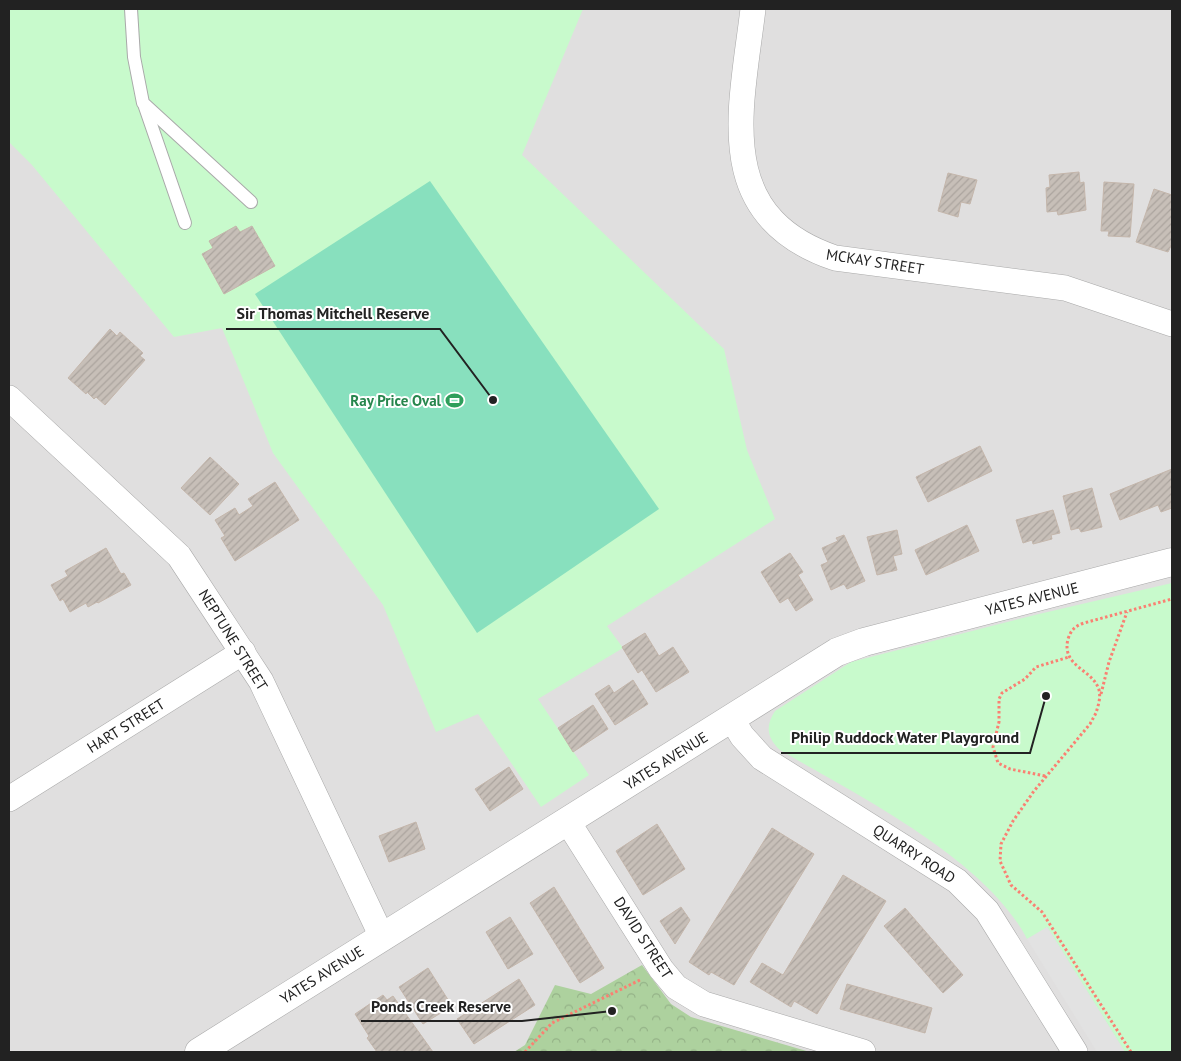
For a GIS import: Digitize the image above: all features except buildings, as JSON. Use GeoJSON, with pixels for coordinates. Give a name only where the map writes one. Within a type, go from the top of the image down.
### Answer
{"type":"FeatureCollection","features":[{"type":"Feature","properties":{"kind":"street","name":"MCKAY STREET"},"geometry":{"type":"LineString","coordinates":[[753,9],[740,126],[744,168],[752,190],[764,210],[779,228],[814,251],[835,258],[1065,288],[1172,324]]}},
{"type":"Feature","properties":{"kind":"street","name":"NEPTUNE STREET"},"geometry":{"type":"LineString","coordinates":[[9,398],[179,556],[261,681],[382,937]]}},
{"type":"Feature","properties":{"kind":"street","name":"YATES AVENUE"},"geometry":{"type":"LineString","coordinates":[[199,1052],[732,719],[829,656],[864,642],[1172,562]]}},
{"type":"Feature","properties":{"kind":"street","name":"HART STREET"},"geometry":{"type":"LineString","coordinates":[[9,800],[243,652]]}},
{"type":"Feature","properties":{"kind":"street","name":"QUARRY ROAD"},"geometry":{"type":"LineString","coordinates":[[732,719],[742,736],[762,758],[957,881],[987,911],[1075,1052]]}},
{"type":"Feature","properties":{"kind":"street","name":"DAVID STREET"},"geometry":{"type":"LineString","coordinates":[[568,822],[661,969],[676,987],[704,1004],[863,1052]]}},
{"type":"Feature","properties":{"kind":"lane"},"geometry":{"type":"LineString","coordinates":[[131,9],[134,57],[144,104],[185,223]]}},
{"type":"Feature","properties":{"kind":"lane"},"geometry":{"type":"LineString","coordinates":[[144,104],[251,202]]}},
{"type":"Feature","properties":{"kind":"path"},"geometry":{"type":"LineString","coordinates":[[1100,699],[1097,686],[1069,657],[1068,641],[1077,625],[1172,599]]}},
{"type":"Feature","properties":{"kind":"path"},"geometry":{"type":"LineString","coordinates":[[1127,611],[1109,662],[1096,714],[1090,724],[1046,776],[1006,833],[1000,852],[1002,870],[1011,885],[1042,912],[1131,1052]]}},
{"type":"Feature","properties":{"kind":"path"},"geometry":{"type":"LineString","coordinates":[[1046,776],[1010,769],[998,763],[992,747],[999,722],[999,699],[1002,693],[1025,679],[1036,667],[1069,657]]}},
{"type":"Feature","properties":{"kind":"path"},"geometry":{"type":"LineString","coordinates":[[525,1052],[552,1023],[649,976]]}},
{"type":"Feature","properties":{"kind":"shaded area"},"geometry":{"type":"Polygon","coordinates":[[[9,9],[1172,9],[1172,1052],[9,1052],[9,9]]]}},
{"type":"Feature","properties":{"kind":"shaded area"},"geometry":{"type":"Polygon","coordinates":[[[1047,927],[1125,1052],[1097,1052],[1027,939],[1047,927]]]}},
{"type":"Feature","properties":{"kind":"green space"},"geometry":{"type":"Polygon","coordinates":[[[9,9],[583,9],[522,155],[724,349],[747,450],[775,519],[607,626],[623,648],[538,699],[589,775],[541,807],[478,714],[436,732],[383,605],[273,453],[222,328],[174,337],[32,165],[9,142],[9,9]]]}},
{"type":"Feature","properties":{"kind":"green space","name":"Ray Price Oval"},"geometry":{"type":"Polygon","coordinates":[[[430,181],[659,509],[477,633],[255,294],[430,181]]]}},
{"type":"Feature","properties":{"kind":"green space"},"geometry":{"type":"Polygon","coordinates":[[[1172,583],[1172,1052],[1125,1052],[1048,928],[1027,939],[1008,910],[982,882],[951,856],[881,808],[780,750],[772,741],[769,727],[775,711],[851,662],[1039,614],[1172,583]]]}},
{"type":"Feature","properties":{"kind":"green space"},"geometry":{"type":"Polygon","coordinates":[[[642,965],[671,1004],[691,1017],[810,1052],[514,1052],[525,1045],[555,985],[591,994],[642,965]]]}},
{"type":"Feature","properties":{"kind":"place","name":"Sir Thomas Mitchell Reserve"},"geometry":{"type":"Point","coordinates":[493,400]}},
{"type":"Feature","properties":{"kind":"place","name":"Ray Price Oval"},"geometry":{"type":"Point","coordinates":[455,401]}},
{"type":"Feature","properties":{"kind":"place","name":"Philip Ruddock Water Playground"},"geometry":{"type":"Point","coordinates":[1046,696]}},
{"type":"Feature","properties":{"kind":"place","name":"Ponds Creek Reserve"},"geometry":{"type":"Point","coordinates":[612,1011]}}]}
